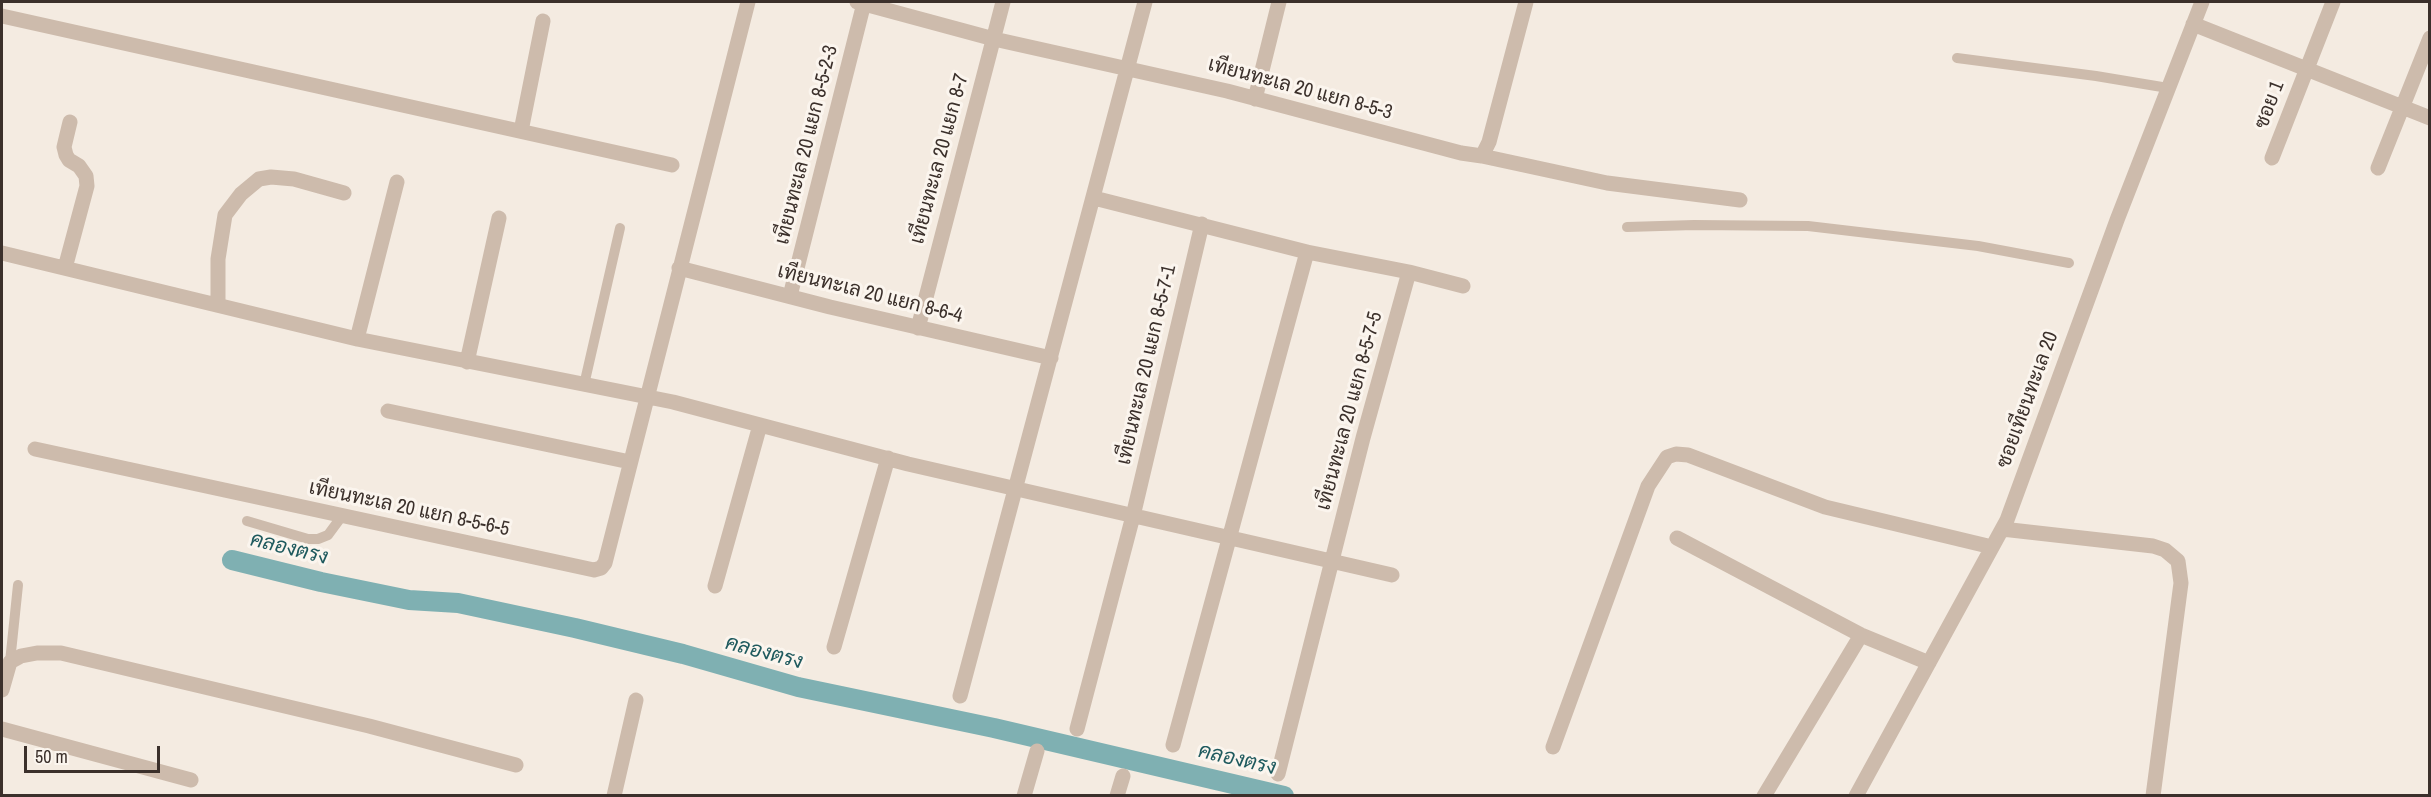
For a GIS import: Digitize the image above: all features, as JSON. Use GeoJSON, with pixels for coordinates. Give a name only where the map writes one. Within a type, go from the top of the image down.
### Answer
{"type":"FeatureCollection","features":[{"type":"Feature","properties":{"kind":"street","name":"เทียนทะเล 20 แยก 8-5-6-5"},"geometry":{"type":"LineString","coordinates":[[35,449],[594,570],[601,568],[605,563],[747,2]]}},
{"type":"Feature","properties":{"kind":"street","name":"เทียนทะเล 20 แยก 8-5-3"},"geometry":{"type":"LineString","coordinates":[[861,2],[994,39],[1256,99],[1461,153],[1607,183],[1740,200]]}},
{"type":"Feature","properties":{"kind":"street","name":"เทียนทะเล 20 แยก 8-5-2-3"},"geometry":{"type":"LineString","coordinates":[[790,297],[861,2]]}},
{"type":"Feature","properties":{"kind":"street","name":"เทียนทะเล 20 แยก 8-7"},"geometry":{"type":"LineString","coordinates":[[918,328],[1003,2]]}},
{"type":"Feature","properties":{"kind":"street"},"geometry":{"type":"LineString","coordinates":[[960,696],[1145,2]]}},
{"type":"Feature","properties":{"kind":"street"},"geometry":{"type":"LineString","coordinates":[[1256,99],[1279,2]]}},
{"type":"Feature","properties":{"kind":"street"},"geometry":{"type":"LineString","coordinates":[[1482,156],[1489,142],[1526,2]]}},
{"type":"Feature","properties":{"kind":"street","name":"ซอยเทียนทะเล 20"},"geometry":{"type":"LineString","coordinates":[[1856,795],[2002,529],[2096,267],[2202,2]]}},
{"type":"Feature","properties":{"kind":"street","name":"ซอย 1"},"geometry":{"type":"LineString","coordinates":[[2272,158],[2333,2]]}},
{"type":"Feature","properties":{"kind":"street"},"geometry":{"type":"LineString","coordinates":[[2,16],[672,165]]}},
{"type":"Feature","properties":{"kind":"street"},"geometry":{"type":"LineString","coordinates":[[521,131],[543,21]]}},
{"type":"Feature","properties":{"kind":"street"},"geometry":{"type":"LineString","coordinates":[[2193,24],[2430,118]]}},
{"type":"Feature","properties":{"kind":"street"},"geometry":{"type":"LineString","coordinates":[[2378,168],[2430,38]]}},
{"type":"Feature","properties":{"kind":"street"},"geometry":{"type":"LineString","coordinates":[[65,268],[87,186],[86,176],[79,166],[69,160],[66,155],[64,147],[70,122]]}},
{"type":"Feature","properties":{"kind":"street"},"geometry":{"type":"LineString","coordinates":[[218,305],[218,260],[225,215],[241,194],[259,179],[271,177],[294,179],[344,193]]}},
{"type":"Feature","properties":{"kind":"street"},"geometry":{"type":"LineString","coordinates":[[357,339],[397,182]]}},
{"type":"Feature","properties":{"kind":"street"},"geometry":{"type":"LineString","coordinates":[[1094,198],[1307,252],[1409,272],[1463,286]]}},
{"type":"Feature","properties":{"kind":"street"},"geometry":{"type":"LineString","coordinates":[[467,362],[499,218]]}},
{"type":"Feature","properties":{"kind":"street","name":"เทียนทะเล 20 แยก 8-5-7-1"},"geometry":{"type":"LineString","coordinates":[[1077,729],[1133,516],[1202,224]]}},
{"type":"Feature","properties":{"kind":"street"},"geometry":{"type":"LineString","coordinates":[[1173,745],[1307,252]]}},
{"type":"Feature","properties":{"kind":"street"},"geometry":{"type":"LineString","coordinates":[[2,253],[357,339],[646,397],[888,459],[1392,575]]}},
{"type":"Feature","properties":{"kind":"street","name":"เทียนทะเล 20 แยก 8-6-4"},"geometry":{"type":"LineString","coordinates":[[679,268],[918,328],[1051,358]]}},
{"type":"Feature","properties":{"kind":"street","name":"เทียนทะเล 20 แยก 8-5-7-5"},"geometry":{"type":"LineString","coordinates":[[1278,774],[1409,272]]}},
{"type":"Feature","properties":{"kind":"street"},"geometry":{"type":"LineString","coordinates":[[388,411],[630,462]]}},
{"type":"Feature","properties":{"kind":"street"},"geometry":{"type":"LineString","coordinates":[[715,586],[760,425]]}},
{"type":"Feature","properties":{"kind":"street"},"geometry":{"type":"LineString","coordinates":[[1553,747],[1648,486],[1667,457],[1676,454],[1688,455],[1825,507],[1992,547]]}},
{"type":"Feature","properties":{"kind":"street"},"geometry":{"type":"LineString","coordinates":[[834,647],[888,459]]}},
{"type":"Feature","properties":{"kind":"street"},"geometry":{"type":"LineString","coordinates":[[2002,529],[2153,546],[2165,550],[2178,561],[2181,583],[2153,795]]}},
{"type":"Feature","properties":{"kind":"street"},"geometry":{"type":"LineString","coordinates":[[1677,538],[1861,635],[1929,663]]}},
{"type":"Feature","properties":{"kind":"street"},"geometry":{"type":"LineString","coordinates":[[1764,795],[1861,635]]}},
{"type":"Feature","properties":{"kind":"street"},"geometry":{"type":"LineString","coordinates":[[2,690],[10,662],[21,656],[37,653],[61,653],[369,726],[516,765]]}},
{"type":"Feature","properties":{"kind":"street"},"geometry":{"type":"LineString","coordinates":[[614,795],[636,700]]}},
{"type":"Feature","properties":{"kind":"street"},"geometry":{"type":"LineString","coordinates":[[2,729],[191,780]]}},
{"type":"Feature","properties":{"kind":"street"},"geometry":{"type":"LineString","coordinates":[[1024,795],[1037,751]]}},
{"type":"Feature","properties":{"kind":"street"},"geometry":{"type":"LineString","coordinates":[[1117,795],[1124,776]]}},
{"type":"Feature","properties":{"kind":"lane"},"geometry":{"type":"LineString","coordinates":[[1957,58],[2168,88]]}},
{"type":"Feature","properties":{"kind":"lane"},"geometry":{"type":"LineString","coordinates":[[1627,227],[1808,226],[1978,246],[2069,263]]}},
{"type":"Feature","properties":{"kind":"lane"},"geometry":{"type":"LineString","coordinates":[[584,385],[620,228]]}},
{"type":"Feature","properties":{"kind":"lane"},"geometry":{"type":"LineString","coordinates":[[247,521],[308,539],[327,535],[342,516]]}},
{"type":"Feature","properties":{"kind":"lane"},"geometry":{"type":"LineString","coordinates":[[10,662],[18,585]]}},
{"type":"Feature","properties":{"kind":"waterway","name":"คลองตรง"},"geometry":{"type":"LineString","coordinates":[[232,560],[321,582],[409,600],[458,603],[575,628],[683,654],[798,687],[994,728],[1284,796]]}}]}
